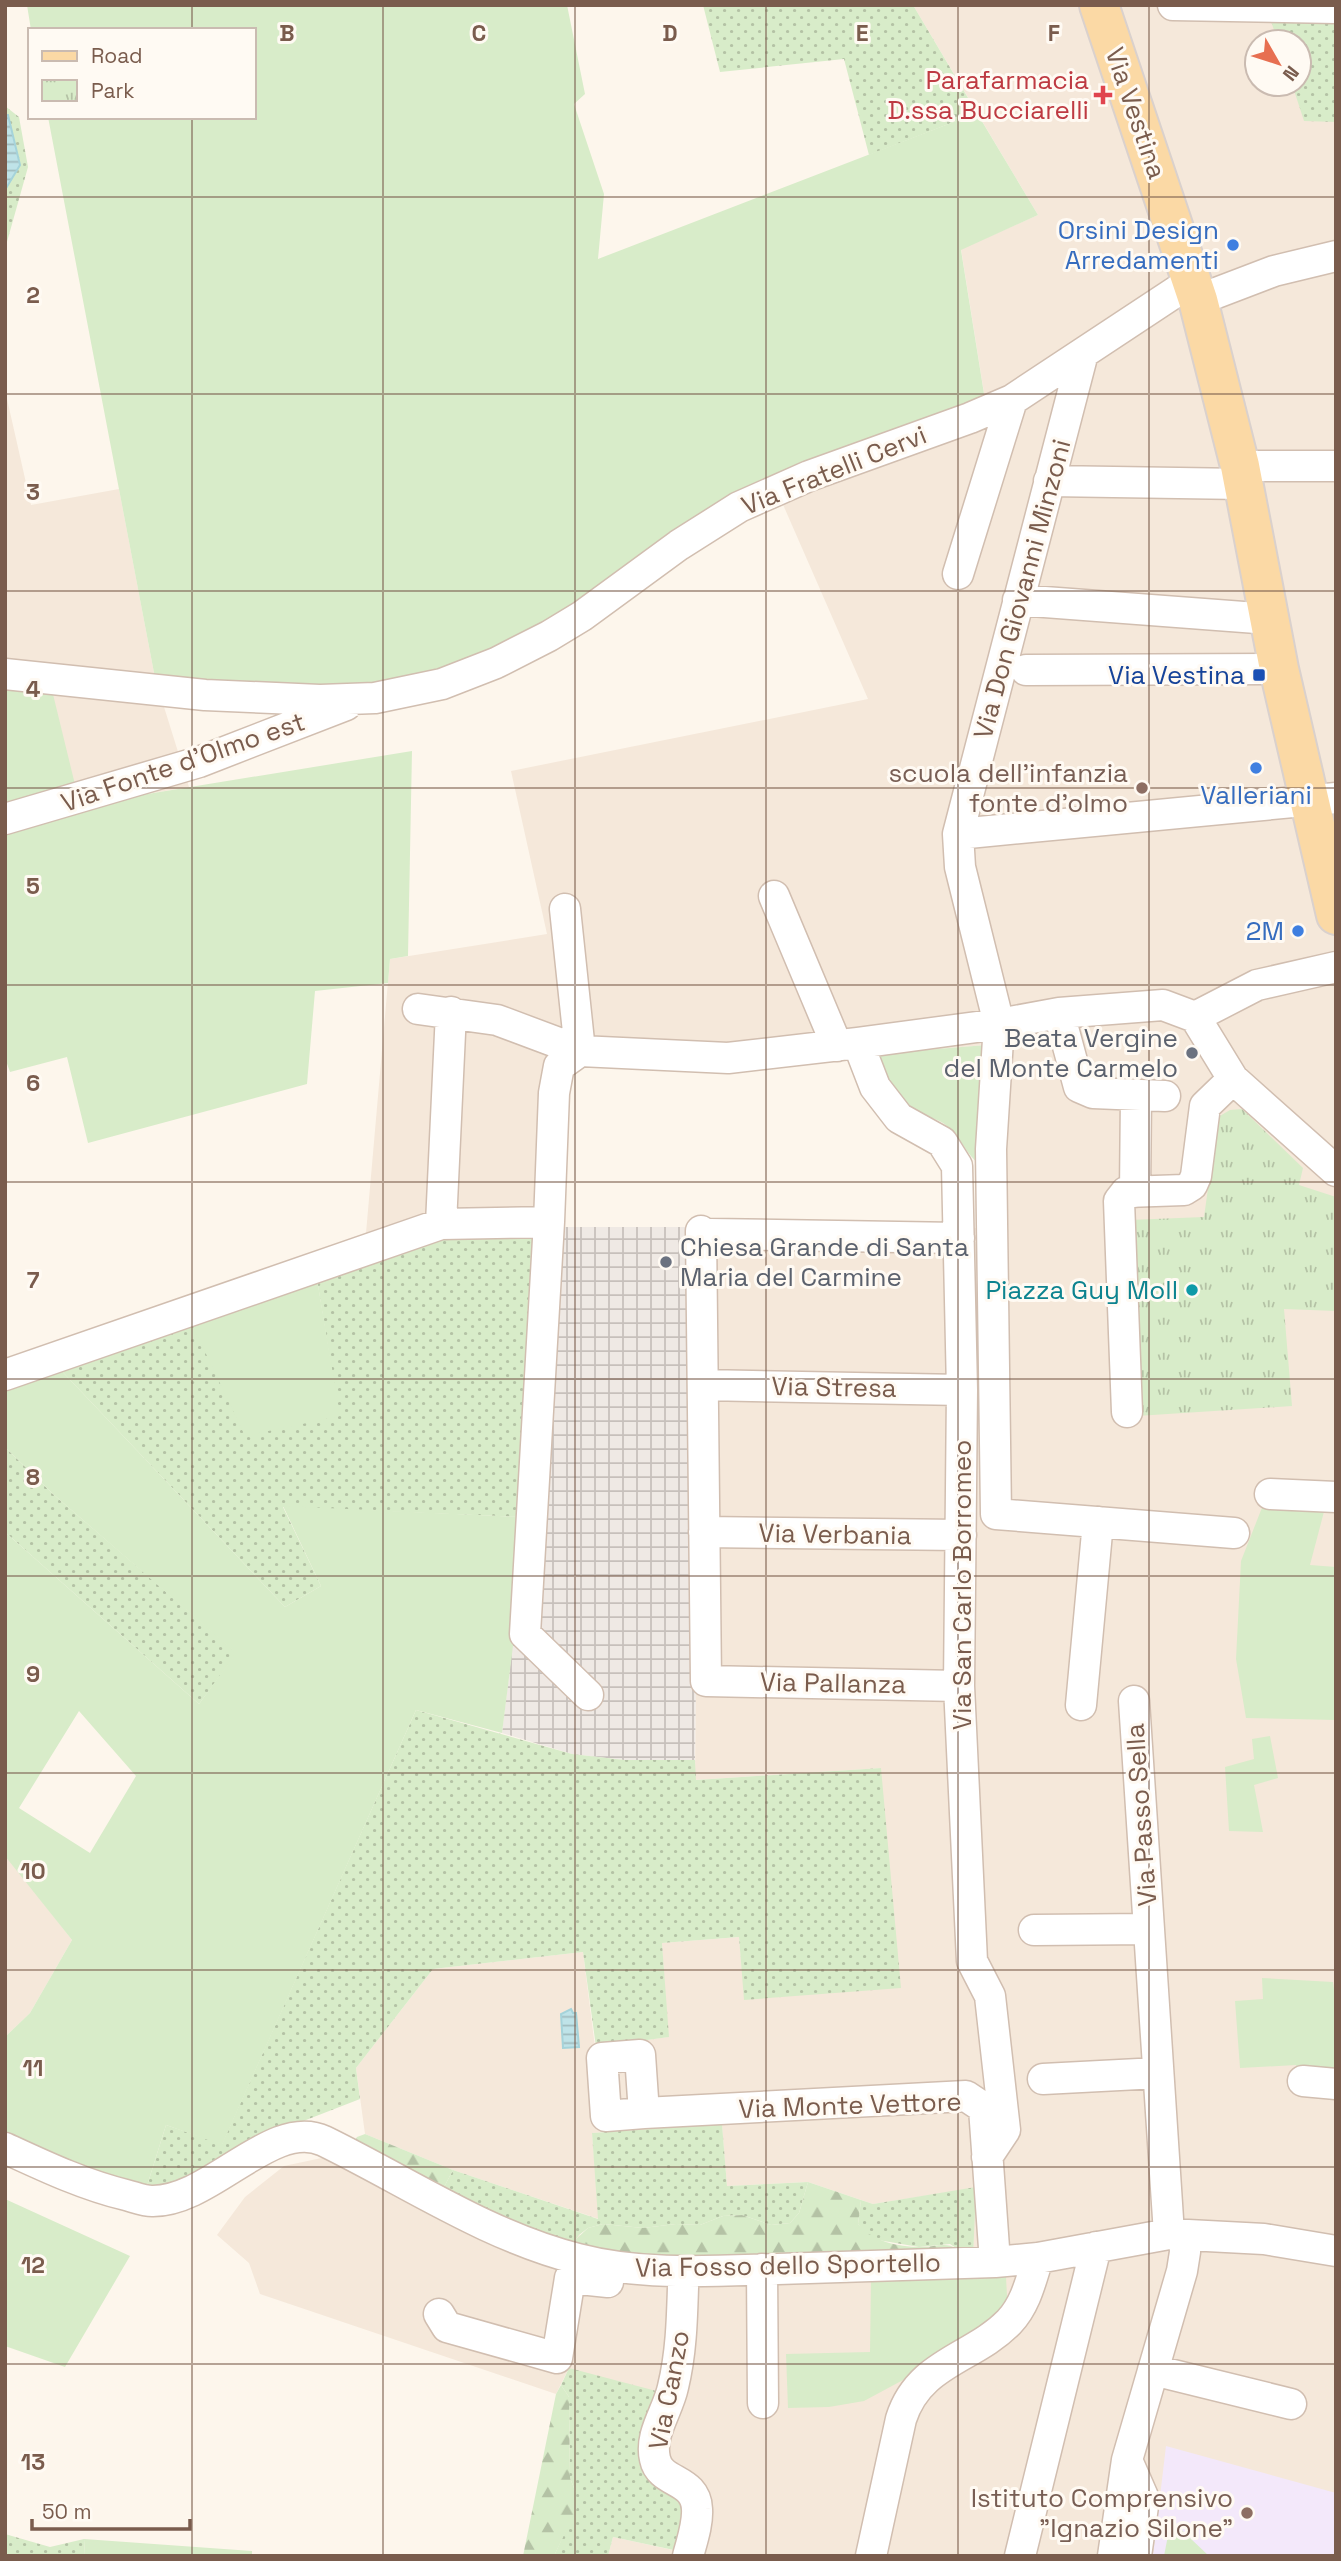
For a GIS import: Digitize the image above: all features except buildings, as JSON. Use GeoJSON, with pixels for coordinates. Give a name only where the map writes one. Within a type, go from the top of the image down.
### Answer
{"type":"FeatureCollection","features":[{"type":"Feature","properties":{"kind":"main road","name":"Via Vestina"},"geometry":{"type":"LineString","coordinates":[[1099,5],[1195,290],[1242,475],[1279,669],[1323,799],[1336,915]]}},
{"type":"Feature","properties":{"kind":"street"},"geometry":{"type":"LineString","coordinates":[[1173,5],[1336,8]]}},
{"type":"Feature","properties":{"kind":"street","name":"Via Fratelli Cervi"},"geometry":{"type":"LineString","coordinates":[[359,700],[398,695],[442,684],[520,652],[582,616],[679,545],[739,507],[809,476],[970,418],[1012,400],[1083,353],[1195,290],[1336,256]]}},
{"type":"Feature","properties":{"kind":"street","name":"Via Don Giovanni Minzoni"},"geometry":{"type":"LineString","coordinates":[[1083,353],[958,834],[960,867],[999,1024],[991,1149],[996,1514],[1234,1533]]}},
{"type":"Feature","properties":{"kind":"street"},"geometry":{"type":"LineString","coordinates":[[958,574],[1012,400]]}},
{"type":"Feature","properties":{"kind":"street"},"geometry":{"type":"LineString","coordinates":[[1049,481],[1242,475],[1336,466]]}},
{"type":"Feature","properties":{"kind":"street"},"geometry":{"type":"LineString","coordinates":[[1018,600],[1269,619]]}},
{"type":"Feature","properties":{"kind":"street"},"geometry":{"type":"LineString","coordinates":[[1026,670],[1279,669]]}},
{"type":"Feature","properties":{"kind":"street"},"geometry":{"type":"LineString","coordinates":[[5,674],[226,696],[359,700]]}},
{"type":"Feature","properties":{"kind":"street","name":"Via Fonte d'Olmo est"},"geometry":{"type":"LineString","coordinates":[[5,819],[218,755],[359,700]]}},
{"type":"Feature","properties":{"kind":"street"},"geometry":{"type":"LineString","coordinates":[[958,834],[1323,799]]}},
{"type":"Feature","properties":{"kind":"street","name":"Via San Carlo Borromeo"},"geometry":{"type":"LineString","coordinates":[[774,896],[848,1045],[875,1087],[900,1118],[942,1142],[957,1166],[962,1390],[959,1686],[972,1961],[990,1996],[1005,2130],[987,2157]]}},
{"type":"Feature","properties":{"kind":"street"},"geometry":{"type":"LineString","coordinates":[[565,909],[580,1051]]}},
{"type":"Feature","properties":{"kind":"street"},"geometry":{"type":"LineString","coordinates":[[1195,1017],[1257,985],[1336,967]]}},
{"type":"Feature","properties":{"kind":"street"},"geometry":{"type":"LineString","coordinates":[[418,1009],[496,1020],[580,1051],[728,1058],[848,1045],[1059,1013],[1163,1004],[1195,1017],[1233,1079],[1336,1171]]}},
{"type":"Feature","properties":{"kind":"street"},"geometry":{"type":"LineString","coordinates":[[441,1224],[451,1012]]}},
{"type":"Feature","properties":{"kind":"street"},"geometry":{"type":"LineString","coordinates":[[1059,1013],[1079,1087],[1093,1093],[1151,1095],[1135,1192]]}},
{"type":"Feature","properties":{"kind":"street"},"geometry":{"type":"LineString","coordinates":[[580,1051],[559,1066],[554,1093],[525,1634],[588,1695]]}},
{"type":"Feature","properties":{"kind":"street"},"geometry":{"type":"LineString","coordinates":[[1127,1412],[1119,1201],[1126,1192],[1184,1190],[1192,1185],[1196,1176],[1205,1106],[1233,1079]]}},
{"type":"Feature","properties":{"kind":"street"},"geometry":{"type":"LineString","coordinates":[[5,1375],[441,1224],[549,1222]]}},
{"type":"Feature","properties":{"kind":"street"},"geometry":{"type":"LineString","coordinates":[[707,1532],[705,1232],[960,1238]]}},
{"type":"Feature","properties":{"kind":"street","name":"Via Stresa"},"geometry":{"type":"LineString","coordinates":[[705,1385],[962,1390]]}},
{"type":"Feature","properties":{"kind":"street"},"geometry":{"type":"LineString","coordinates":[[1270,1494],[1336,1497]]}},
{"type":"Feature","properties":{"kind":"street"},"geometry":{"type":"LineString","coordinates":[[1081,1706],[1098,1522]]}},
{"type":"Feature","properties":{"kind":"street","name":"Via Verbania"},"geometry":{"type":"LineString","coordinates":[[707,1532],[961,1535]]}},
{"type":"Feature","properties":{"kind":"street","name":"Via Pallanza"},"geometry":{"type":"LineString","coordinates":[[707,1532],[706,1675],[959,1686]]}},
{"type":"Feature","properties":{"kind":"street","name":"Via Passo Sella"},"geometry":{"type":"LineString","coordinates":[[1113,2556],[1127,2460],[1182,2271],[1185,2252],[1176,2234],[1158,2073],[1133,1701]]}},
{"type":"Feature","properties":{"kind":"street","name":"Via Passo Sella"},"geometry":{"type":"LineString","coordinates":[[1034,1930],[1149,1929]]}},
{"type":"Feature","properties":{"kind":"street"},"geometry":{"type":"LineString","coordinates":[[1043,2079],[1158,2073]]}},
{"type":"Feature","properties":{"kind":"street"},"geometry":{"type":"LineString","coordinates":[[1303,2081],[1336,2084]]}},
{"type":"Feature","properties":{"kind":"street","name":"Via Monte Vettore"},"geometry":{"type":"LineString","coordinates":[[644,2113],[966,2096],[984,2108],[995,2262]]}},
{"type":"Feature","properties":{"kind":"street","name":"Via Fosso dello Sportello"},"geometry":{"type":"LineString","coordinates":[[5,2148],[106,2190],[150,2201],[179,2198],[202,2188],[259,2151],[289,2138],[306,2136],[332,2145],[463,2215],[518,2239],[578,2259],[644,2270],[762,2278],[1038,2258],[1176,2234],[1264,2239],[1336,2250]]}},
{"type":"Feature","properties":{"kind":"street"},"geometry":{"type":"LineString","coordinates":[[1020,2556],[1096,2247]]}},
{"type":"Feature","properties":{"kind":"street"},"geometry":{"type":"LineString","coordinates":[[872,2556],[901,2419],[908,2400],[931,2374],[995,2334],[1009,2322],[1023,2302],[1038,2258]]}},
{"type":"Feature","properties":{"kind":"street"},"geometry":{"type":"LineString","coordinates":[[439,2314],[447,2327],[557,2358],[570,2278],[683,2287],[762,2278],[763,2403]]}},
{"type":"Feature","properties":{"kind":"street","name":"Via Canzo"},"geometry":{"type":"LineString","coordinates":[[683,2287],[682,2340],[678,2365],[654,2449],[655,2461],[660,2470],[695,2495],[698,2509],[688,2556]]}},
{"type":"Feature","properties":{"kind":"street"},"geometry":{"type":"LineString","coordinates":[[1153,2370],[1291,2404]]}},
{"type":"Feature","properties":{"kind":"street"},"geometry":{"type":"LineString","coordinates":[[1127,2460],[1144,2499],[1136,2556]]}},
{"type":"Feature","properties":{"kind":"shaded area"},"geometry":{"type":"Polygon","coordinates":[[[913,5],[1336,5],[1336,2556],[608,2556],[613,2537],[682,2552],[569,2368],[556,2394],[260,2294],[249,2263],[217,2235],[245,2197],[284,2166],[331,2156],[484,2230],[973,2258],[975,2188],[873,2204],[808,2182],[727,2186],[722,2125],[592,2133],[599,2219],[453,2170],[365,2134],[356,2068],[433,1969],[583,1952],[595,2047],[668,2037],[662,1943],[739,1937],[745,2000],[881,1768],[695,1780],[699,1423],[695,1227],[981,1228],[985,1045],[724,1068],[580,1067],[564,1089],[559,1226],[364,1256],[390,959],[547,934],[511,771],[868,699],[781,500],[988,418],[961,249],[1038,215],[913,5]]]}},
{"type":"Feature","properties":{"kind":"shaded area"},"geometry":{"type":"Polygon","coordinates":[[[5,390],[31,505],[119,489],[155,678],[189,787],[80,805],[5,681],[5,390]]]}},
{"type":"Feature","properties":{"kind":"shaded area"},"geometry":{"type":"Polygon","coordinates":[[[563,1227],[695,1227],[699,1423],[695,1760],[624,1760],[572,1754],[502,1733],[563,1227]]]}},
{"type":"Feature","properties":{"kind":"shaded area"},"geometry":{"type":"Polygon","coordinates":[[[5,1854],[72,1940],[30,2013],[5,2037],[5,1854]]]}},
{"type":"Feature","properties":{"kind":"shaded area","name":"Istituto Comprensivo \"Ignazio Silone\""},"geometry":{"type":"Polygon","coordinates":[[[1166,2446],[1336,2493],[1336,2556],[1153,2556],[1166,2446]]]}},
{"type":"Feature","properties":{"kind":"green space"},"geometry":{"type":"Polygon","coordinates":[[[27,5],[567,5],[585,94],[574,104],[604,194],[598,259],[977,113],[1038,215],[961,250],[985,400],[886,436],[534,634],[431,679],[329,688],[155,678],[48,119],[256,119],[256,28],[31,28],[27,5]]]}},
{"type":"Feature","properties":{"kind":"green space"},"geometry":{"type":"Polygon","coordinates":[[[703,5],[913,5],[977,113],[869,155],[844,59],[720,72],[703,5]]]}},
{"type":"Feature","properties":{"kind":"green space"},"geometry":{"type":"Polygon","coordinates":[[[1271,21],[1336,21],[1336,122],[1304,121],[1297,98],[1313,98],[1313,28],[1273,28],[1271,21]]]}},
{"type":"Feature","properties":{"kind":"green space"},"geometry":{"type":"Polygon","coordinates":[[[5,106],[19,117],[28,167],[5,249],[5,190],[20,165],[8,115],[5,115],[5,106]]]}},
{"type":"Feature","properties":{"kind":"green space"},"geometry":{"type":"Polygon","coordinates":[[[5,681],[51,686],[80,805],[412,751],[408,956],[390,959],[388,983],[315,991],[307,1084],[88,1143],[67,1057],[10,1072],[5,1058],[5,681]]]}},
{"type":"Feature","properties":{"kind":"green space"},"geometry":{"type":"Polygon","coordinates":[[[986,1045],[983,1167],[947,1126],[916,1112],[900,1098],[876,1054],[986,1045]]]}},
{"type":"Feature","properties":{"kind":"green space"},"geometry":{"type":"Polygon","coordinates":[[[1242,1109],[1303,1168],[1299,1185],[1336,1197],[1336,1311],[1284,1309],[1292,1406],[1137,1416],[1129,1220],[1204,1217],[1218,1117],[1230,1110],[1242,1109]]]}},
{"type":"Feature","properties":{"kind":"green space"},"geometry":{"type":"Polygon","coordinates":[[[541,1227],[522,1517],[283,1507],[321,1586],[285,1607],[57,1366],[188,1316],[339,1416],[316,1273],[442,1230],[541,1227]]]}},
{"type":"Feature","properties":{"kind":"green space"},"geometry":{"type":"Polygon","coordinates":[[[316,1273],[340,1416],[245,1436],[188,1316],[316,1273]]]}},
{"type":"Feature","properties":{"kind":"green space"},"geometry":{"type":"Polygon","coordinates":[[[57,1366],[285,1607],[321,1586],[283,1506],[522,1517],[514,1638],[502,1733],[416,1710],[222,2145],[166,2125],[146,2189],[5,2140],[5,2037],[30,2013],[72,1940],[5,1856],[5,1532],[199,1704],[236,1653],[53,1494],[5,1447],[5,1383],[57,1366]],[[79,1711],[19,1808],[90,1853],[136,1776],[79,1711]]]}},
{"type":"Feature","properties":{"kind":"green space"},"geometry":{"type":"Polygon","coordinates":[[[5,1447],[53,1494],[237,1653],[199,1704],[5,1532],[5,1447]]]}},
{"type":"Feature","properties":{"kind":"green space"},"geometry":{"type":"Polygon","coordinates":[[[1265,1500],[1326,1504],[1310,1565],[1336,1567],[1336,1720],[1246,1718],[1236,1659],[1241,1561],[1265,1500]]]}},
{"type":"Feature","properties":{"kind":"green space"},"geometry":{"type":"Polygon","coordinates":[[[416,1710],[572,1754],[624,1760],[695,1760],[696,1780],[881,1768],[901,1988],[744,2000],[739,1937],[662,1943],[669,2037],[596,2047],[583,1952],[433,1969],[356,2068],[360,2099],[270,2134],[200,2181],[146,2189],[166,2125],[222,2144],[416,1710]]]}},
{"type":"Feature","properties":{"kind":"green space"},"geometry":{"type":"Polygon","coordinates":[[[1270,1736],[1278,1778],[1254,1785],[1263,1832],[1229,1831],[1225,1767],[1254,1759],[1252,1739],[1270,1736]]]}},
{"type":"Feature","properties":{"kind":"green space"},"geometry":{"type":"Polygon","coordinates":[[[1262,1978],[1333,1982],[1336,2003],[1336,2078],[1297,2075],[1296,2065],[1240,2068],[1235,2001],[1263,1999],[1262,1978]]]}},
{"type":"Feature","properties":{"kind":"green space"},"geometry":{"type":"Polygon","coordinates":[[[722,2124],[727,2186],[808,2182],[799,2213],[790,2223],[771,2225],[742,2215],[723,2216],[700,2225],[676,2224],[643,2228],[603,2224],[588,2228],[568,2250],[443,2189],[453,2170],[598,2219],[592,2133],[722,2124]]]}},
{"type":"Feature","properties":{"kind":"green space"},"geometry":{"type":"Polygon","coordinates":[[[365,2134],[453,2170],[443,2189],[352,2146],[357,2137],[365,2134]]]}},
{"type":"Feature","properties":{"kind":"green space"},"geometry":{"type":"Polygon","coordinates":[[[808,2182],[861,2200],[858,2224],[878,2239],[903,2246],[943,2245],[957,2249],[633,2264],[573,2242],[588,2228],[603,2224],[643,2228],[676,2224],[700,2225],[723,2216],[742,2215],[771,2225],[790,2223],[799,2213],[808,2182]]]}},
{"type":"Feature","properties":{"kind":"green space"},"geometry":{"type":"Polygon","coordinates":[[[976,2187],[973,2259],[950,2244],[919,2247],[878,2240],[864,2232],[858,2224],[861,2200],[873,2204],[976,2187]]]}},
{"type":"Feature","properties":{"kind":"green space"},"geometry":{"type":"Polygon","coordinates":[[[5,2199],[130,2256],[65,2367],[5,2346],[5,2199]]]}},
{"type":"Feature","properties":{"kind":"green space"},"geometry":{"type":"Polygon","coordinates":[[[1006,2277],[1008,2315],[918,2372],[864,2401],[829,2407],[788,2408],[786,2354],[870,2352],[871,2280],[1006,2277]]]}},
{"type":"Feature","properties":{"kind":"green space"},"geometry":{"type":"Polygon","coordinates":[[[569,2368],[664,2393],[649,2442],[690,2492],[683,2552],[613,2537],[608,2556],[554,2556],[569,2523],[576,2493],[570,2478],[569,2397],[561,2385],[569,2368]]]}},
{"type":"Feature","properties":{"kind":"green space"},"geometry":{"type":"Polygon","coordinates":[[[561,2385],[569,2397],[570,2478],[576,2493],[577,2508],[554,2556],[523,2556],[556,2394],[561,2385]]]}},
{"type":"Feature","properties":{"kind":"green space"},"geometry":{"type":"Polygon","coordinates":[[[1171,2520],[1209,2556],[1164,2556],[1171,2520]]]}},
{"type":"Feature","properties":{"kind":"green space"},"geometry":{"type":"Polygon","coordinates":[[[5,2534],[50,2547],[84,2539],[85,2556],[5,2556],[5,2534]]]}},
{"type":"Feature","properties":{"kind":"green space"},"geometry":{"type":"Polygon","coordinates":[[[84,2539],[252,2551],[252,2556],[85,2556],[84,2539]]]}},
{"type":"Feature","properties":{"kind":"water"},"geometry":{"type":"Polygon","coordinates":[[[5,115],[8,115],[20,165],[5,190],[5,115]]]}},
{"type":"Feature","properties":{"kind":"water"},"geometry":{"type":"Polygon","coordinates":[[[571,2009],[576,2013],[579,2047],[563,2048],[561,2014],[571,2009]]]}},
{"type":"Feature","properties":{"kind":"place","name":"Parafarmacia D.ssa Bucciarelli"},"geometry":{"type":"Point","coordinates":[1103,95]}},
{"type":"Feature","properties":{"kind":"place","name":"Orsini Design Arredamenti"},"geometry":{"type":"Point","coordinates":[1233,245]}},
{"type":"Feature","properties":{"kind":"place","name":"Via Vestina"},"geometry":{"type":"Point","coordinates":[1259,675]}},
{"type":"Feature","properties":{"kind":"place","name":"Valleriani"},"geometry":{"type":"Point","coordinates":[1256,768]}},
{"type":"Feature","properties":{"kind":"place","name":"scuola dell'infanzia fonte d'olmo"},"geometry":{"type":"Point","coordinates":[1142,788]}},
{"type":"Feature","properties":{"kind":"place","name":"2M"},"geometry":{"type":"Point","coordinates":[1298,931]}},
{"type":"Feature","properties":{"kind":"place","name":"Beata Vergine del Monte Carmelo"},"geometry":{"type":"Point","coordinates":[1192,1053]}},
{"type":"Feature","properties":{"kind":"place","name":"Chiesa Grande di Santa Maria del Carmine"},"geometry":{"type":"Point","coordinates":[666,1262]}},
{"type":"Feature","properties":{"kind":"place","name":"Piazza Guy Moll"},"geometry":{"type":"Point","coordinates":[1192,1290]}},
{"type":"Feature","properties":{"kind":"place","name":"Istituto Comprensivo \"Ignazio Silone\""},"geometry":{"type":"Point","coordinates":[1247,2513]}}]}
